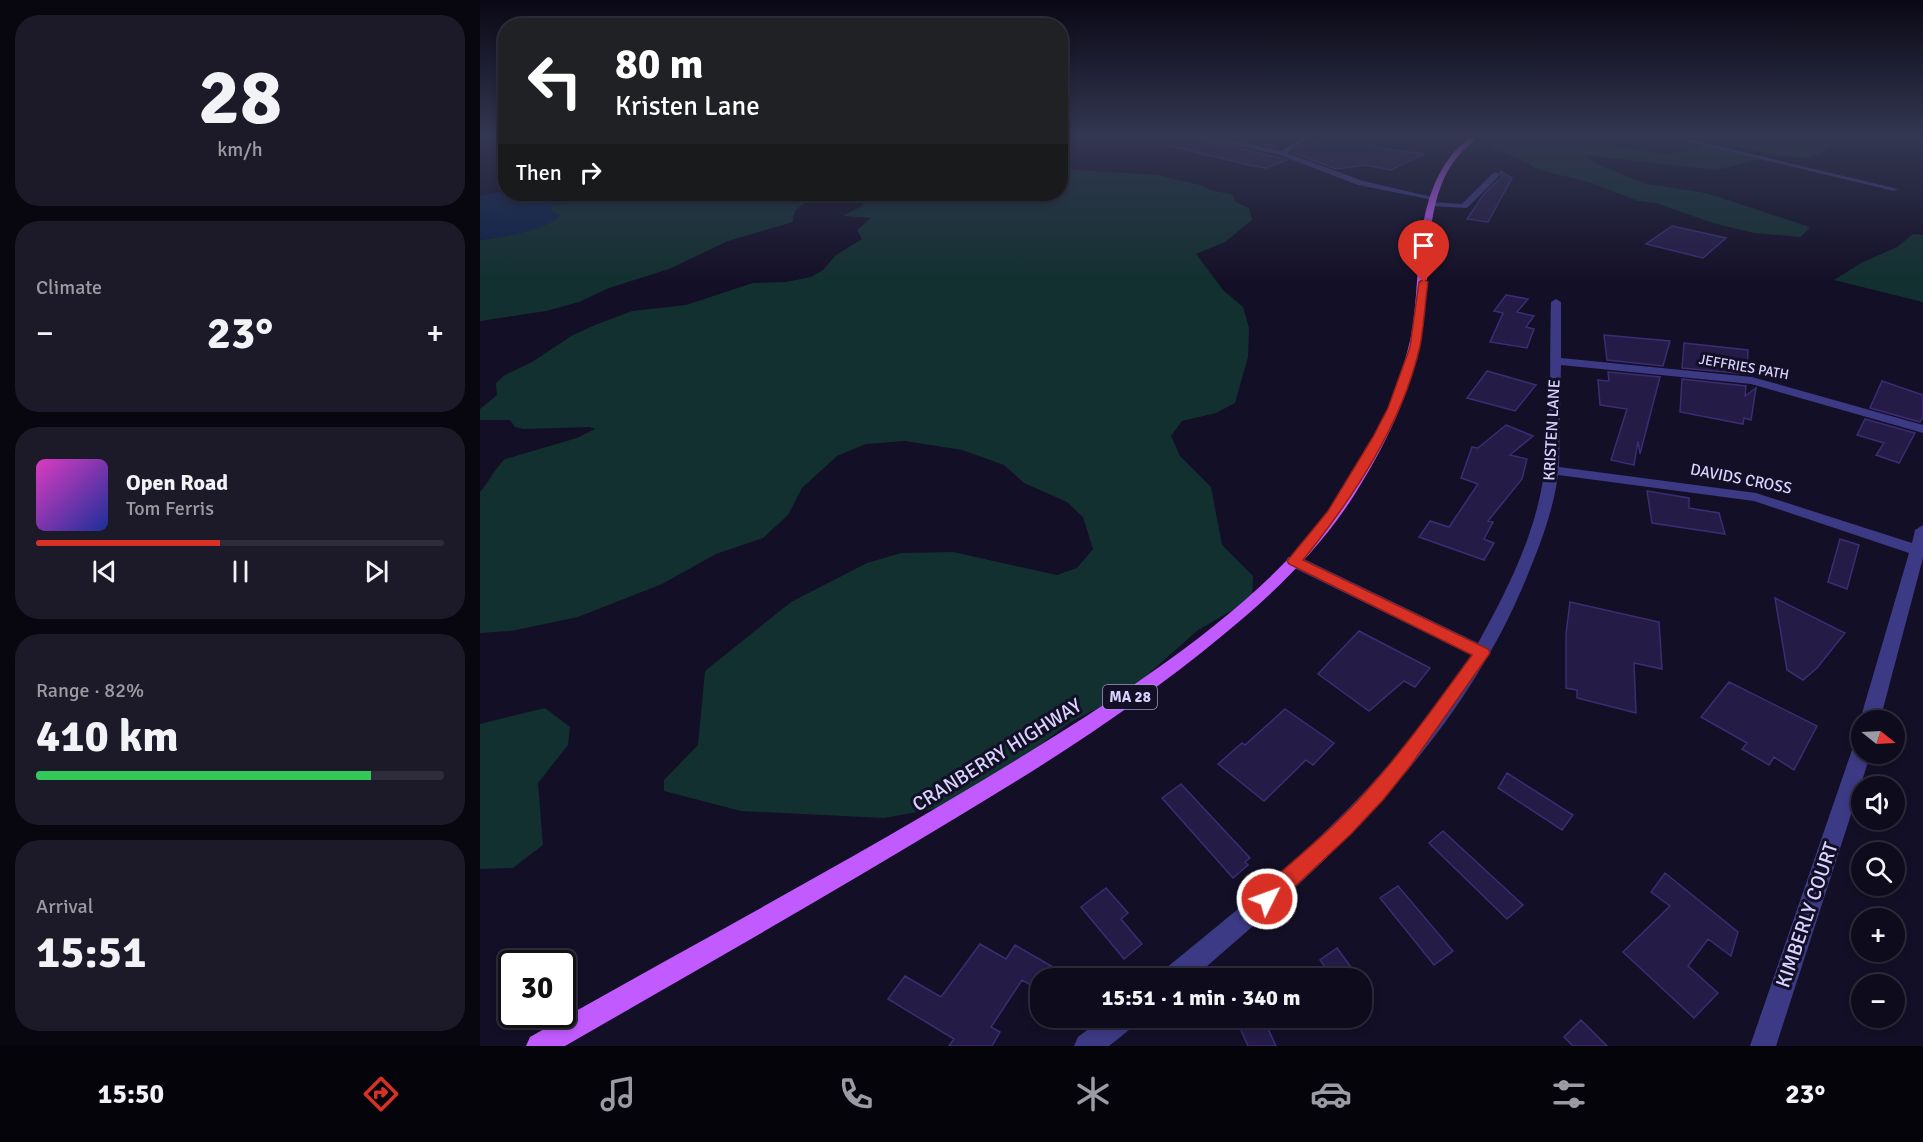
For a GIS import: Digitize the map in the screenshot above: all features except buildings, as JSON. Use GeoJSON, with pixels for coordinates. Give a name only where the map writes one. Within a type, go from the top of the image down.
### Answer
{"type":"FeatureCollection","features":[{"type":"Feature","properties":{"kind":"main road","name":"CRANBERRY HIGHWAY"},"geometry":{"type":"LineString","coordinates":[[539,1046],[845,872],[1077,733],[1134,695],[1210,637],[1294,561],[1315,538],[1344,498],[1379,437],[1400,392],[1419,324],[1428,228],[1434,196],[1439,186]]}},
{"type":"Feature","properties":{"kind":"street"},"geometry":{"type":"LineString","coordinates":[[1373,186],[1434,196],[1464,206],[1485,186]]}},
{"type":"Feature","properties":{"kind":"street"},"geometry":{"type":"LineString","coordinates":[[1879,186],[1894,189]]}},
{"type":"Feature","properties":{"kind":"street","name":"KRISTEN LANE"},"geometry":{"type":"LineString","coordinates":[[1185,968],[1307,862],[1376,794],[1405,760],[1482,653],[1504,612],[1539,528],[1552,470],[1556,302]]}},
{"type":"Feature","properties":{"kind":"street","name":"JEFFRIES PATH"},"geometry":{"type":"LineString","coordinates":[[1556,361],[1752,381],[1923,429]]}},
{"type":"Feature","properties":{"kind":"street","name":"DAVIDS CROSS"},"geometry":{"type":"LineString","coordinates":[[1552,470],[1756,497],[1917,550]]}},
{"type":"Feature","properties":{"kind":"street"},"geometry":{"type":"LineString","coordinates":[[1873,710],[1923,530]]}},
{"type":"Feature","properties":{"kind":"street"},"geometry":{"type":"LineString","coordinates":[[1294,561],[1482,653]]}},
{"type":"Feature","properties":{"kind":"street","name":"KIMBERLY COURT"},"geometry":{"type":"LineString","coordinates":[[1763,1046],[1857,764]]}},
{"type":"Feature","properties":{"kind":"street"},"geometry":{"type":"LineString","coordinates":[[1087,1046],[1111,1028]]}},
{"type":"Feature","properties":{"kind":"green space"},"geometry":{"type":"Polygon","coordinates":[[[1068,186],[1202,186],[1213,191],[1232,194],[1236,202],[1249,208],[1252,220],[1225,242],[1196,254],[1223,290],[1243,307],[1249,328],[1248,357],[1235,403],[1216,413],[1182,421],[1171,436],[1180,456],[1211,487],[1222,545],[1253,576],[1252,599],[1198,630],[1127,693],[1069,723],[1011,767],[939,808],[884,818],[741,811],[664,791],[664,780],[698,745],[705,671],[791,602],[867,563],[901,553],[953,552],[1057,575],[1077,568],[1093,549],[1083,517],[1067,502],[1024,483],[1004,465],[962,450],[905,441],[866,444],[837,456],[802,488],[788,515],[763,538],[716,554],[662,584],[578,617],[511,631],[480,633],[480,492],[505,459],[577,438],[595,429],[590,427],[523,429],[515,427],[510,420],[480,420],[480,409],[497,395],[496,383],[505,375],[532,362],[573,335],[595,325],[632,311],[686,305],[753,283],[786,282],[811,277],[823,270],[836,255],[862,239],[857,230],[871,218],[843,216],[864,205],[858,202],[1068,201],[1068,186]]]}},
{"type":"Feature","properties":{"kind":"green space"},"geometry":{"type":"Polygon","coordinates":[[[1599,186],[1658,186],[1706,193],[1810,227],[1801,237],[1754,233],[1713,223],[1656,203],[1638,201],[1599,186]]]}},
{"type":"Feature","properties":{"kind":"green space"},"geometry":{"type":"Polygon","coordinates":[[[578,201],[812,201],[797,209],[793,222],[728,241],[669,269],[609,288],[579,302],[546,311],[480,321],[480,240],[530,230],[558,218],[548,207],[578,201]]]}},
{"type":"Feature","properties":{"kind":"green space"},"geometry":{"type":"Polygon","coordinates":[[[1913,234],[1923,235],[1923,302],[1834,280],[1861,263],[1897,247],[1913,234]]]}},
{"type":"Feature","properties":{"kind":"green space"},"geometry":{"type":"Polygon","coordinates":[[[545,708],[570,727],[568,745],[538,783],[543,845],[513,868],[480,869],[480,724],[545,708]]]}},
{"type":"Feature","properties":{"kind":"water"},"geometry":{"type":"Polygon","coordinates":[[[498,192],[498,201],[579,201],[549,207],[560,215],[554,221],[535,229],[480,240],[480,196],[498,192]]]}},
{"type":"Feature","properties":{"kind":"route"},"geometry":{"type":"LineString","coordinates":[[1267,899],[1344,828],[1376,794],[1405,760],[1482,653],[1294,561],[1334,513],[1394,408],[1415,347],[1424,282]]}}]}
